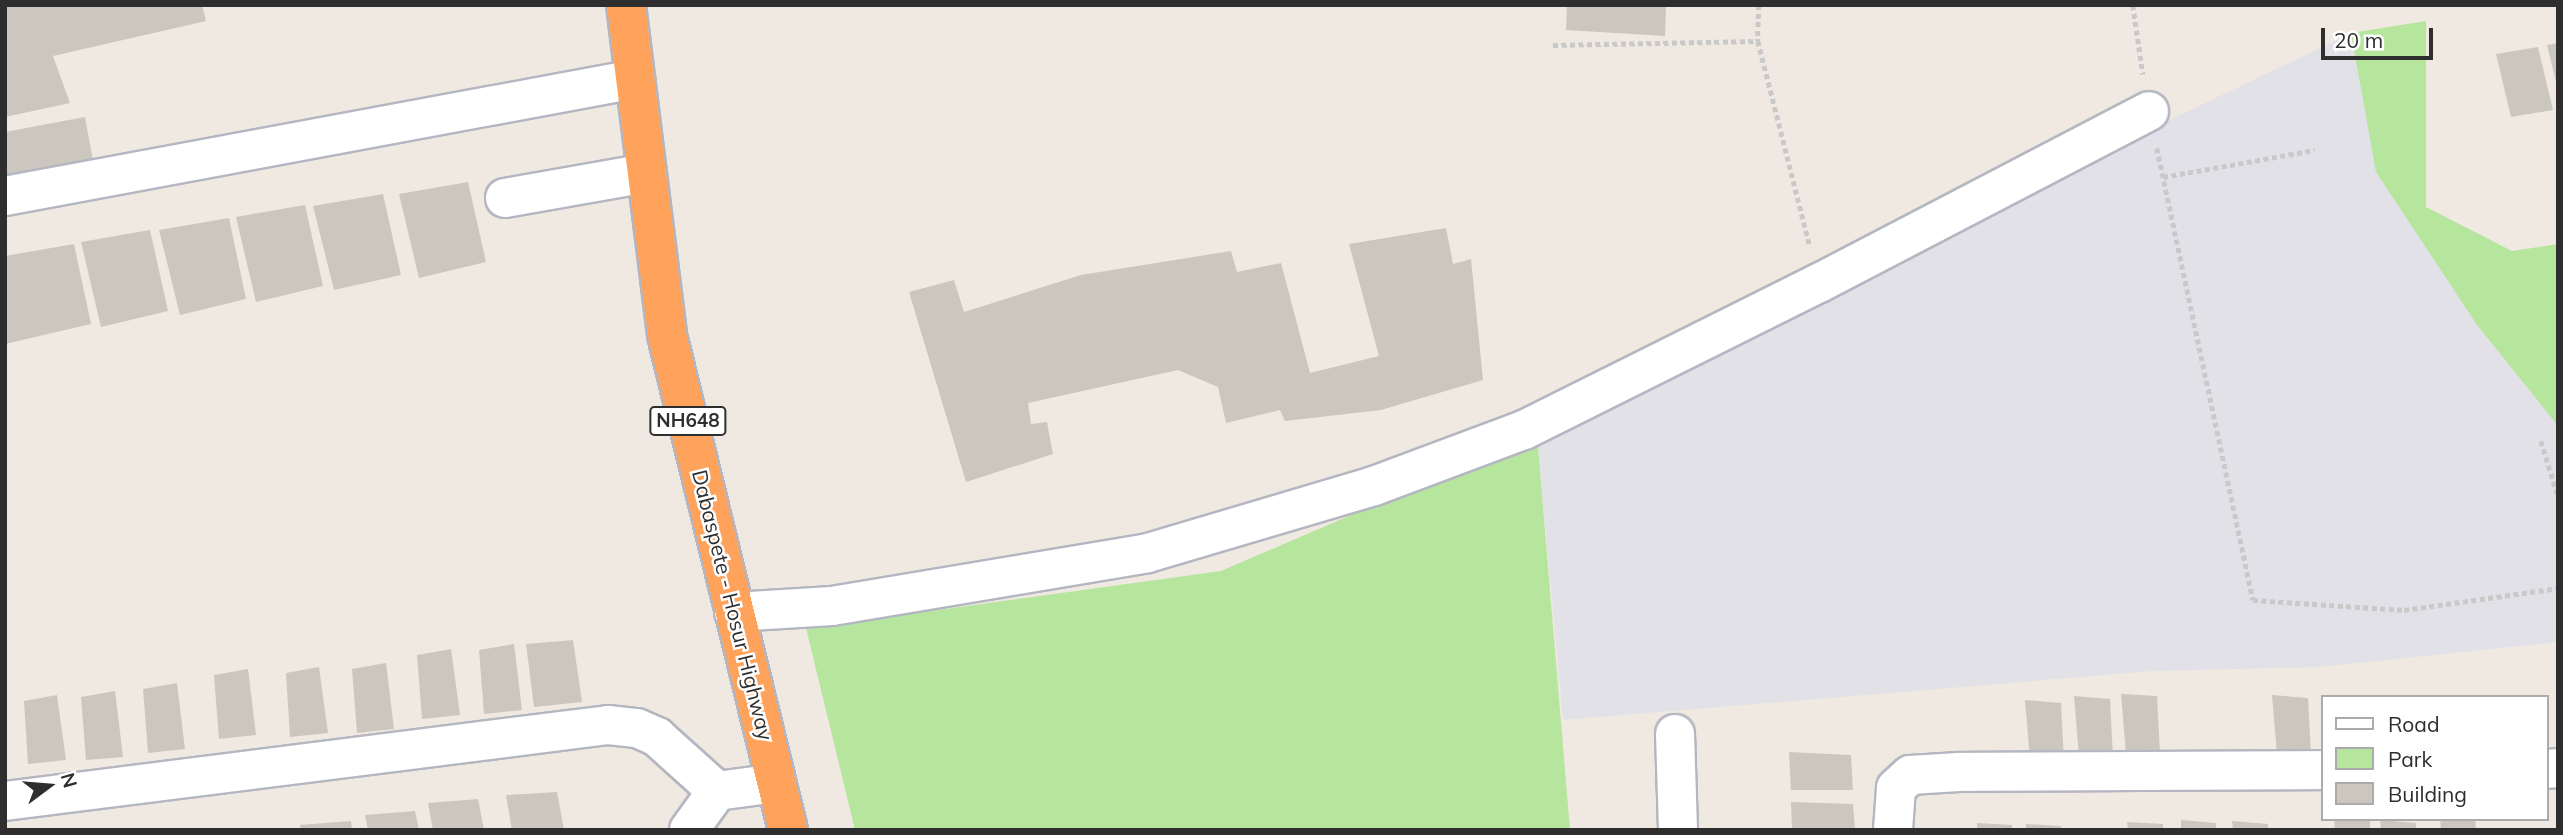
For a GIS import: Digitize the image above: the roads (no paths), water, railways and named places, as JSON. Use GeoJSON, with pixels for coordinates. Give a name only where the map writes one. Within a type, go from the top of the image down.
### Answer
{"type":"FeatureCollection","features":[{"type":"Feature","properties":{"kind":"highway","name":"Dabaspete - Hosur Highway"},"geometry":{"type":"LineString","coordinates":[[626,5],[667,335],[788,830]]}},
{"type":"Feature","properties":{"kind":"street"},"geometry":{"type":"LineString","coordinates":[[5,196],[635,79]]}},
{"type":"Feature","properties":{"kind":"street"},"geometry":{"type":"LineString","coordinates":[[734,612],[832,606],[1148,553],[1348,494],[1524,430],[1819,283],[2149,111]]}},
{"type":"Feature","properties":{"kind":"street"},"geometry":{"type":"LineString","coordinates":[[505,198],[647,173]]}},
{"type":"Feature","properties":{"kind":"street"},"geometry":{"type":"LineString","coordinates":[[5,801],[608,725],[637,728],[657,737],[717,791]]}},
{"type":"Feature","properties":{"kind":"street"},"geometry":{"type":"LineString","coordinates":[[1675,734],[1678,830]]}},
{"type":"Feature","properties":{"kind":"street"},"geometry":{"type":"LineString","coordinates":[[1893,830],[1896,788],[1910,775],[1972,772],[2322,770]]}},
{"type":"Feature","properties":{"kind":"street"},"geometry":{"type":"LineString","coordinates":[[689,830],[717,791],[776,783]]}}]}
